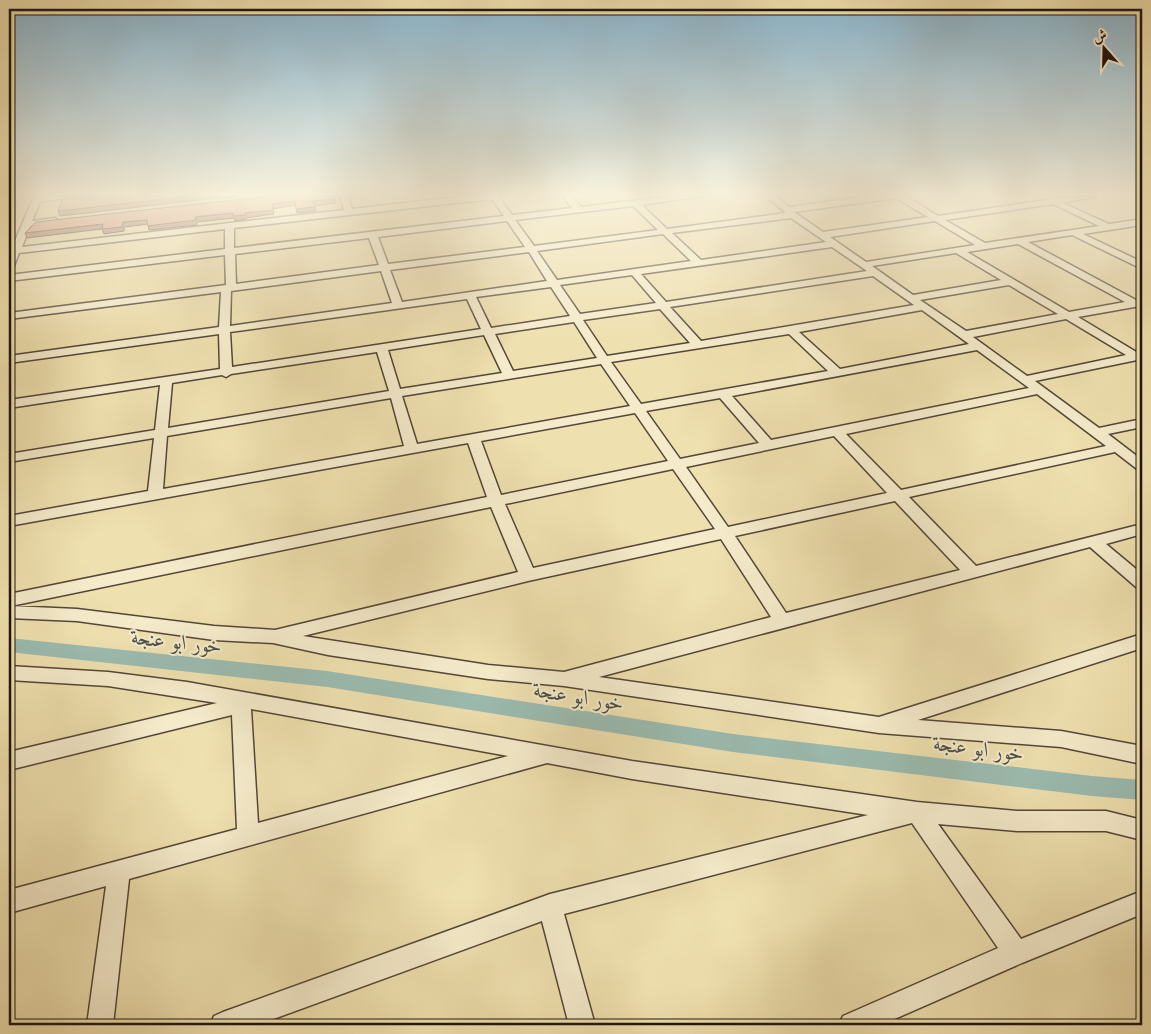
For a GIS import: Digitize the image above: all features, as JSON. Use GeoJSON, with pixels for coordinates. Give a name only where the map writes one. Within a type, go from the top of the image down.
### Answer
{"type":"FeatureCollection","features":[{"type":"Feature","properties":{"kind":"street"},"geometry":{"type":"LineString","coordinates":[[9,266],[19,244]]}},
{"type":"Feature","properties":{"kind":"street"},"geometry":{"type":"LineString","coordinates":[[17,250],[55,244]]}},
{"type":"Feature","properties":{"kind":"street"},"geometry":{"type":"LineString","coordinates":[[226,373],[224,330],[230,244]]}},
{"type":"Feature","properties":{"kind":"street"},"geometry":{"type":"LineString","coordinates":[[9,278],[295,244]]}},
{"type":"Feature","properties":{"kind":"street"},"geometry":{"type":"LineString","coordinates":[[376,244],[398,305]]}},
{"type":"Feature","properties":{"kind":"street"},"geometry":{"type":"LineString","coordinates":[[528,244],[604,360],[725,533],[782,621]]}},
{"type":"Feature","properties":{"kind":"street"},"geometry":{"type":"LineString","coordinates":[[9,316],[574,244]]}},
{"type":"Feature","properties":{"kind":"street"},"geometry":{"type":"LineString","coordinates":[[678,244],[699,263]]}},
{"type":"Feature","properties":{"kind":"street"},"geometry":{"type":"LineString","coordinates":[[9,360],[831,244]]}},
{"type":"Feature","properties":{"kind":"street"},"geometry":{"type":"LineString","coordinates":[[833,244],[980,346],[1142,466]]}},
{"type":"Feature","properties":{"kind":"street"},"geometry":{"type":"LineString","coordinates":[[864,265],[996,244]]}},
{"type":"Feature","properties":{"kind":"street"},"geometry":{"type":"LineString","coordinates":[[1025,244],[1140,304]]}},
{"type":"Feature","properties":{"kind":"street"},"geometry":{"type":"LineString","coordinates":[[1101,244],[1137,261],[1142,266]]}},
{"type":"Feature","properties":{"kind":"street"},"geometry":{"type":"LineString","coordinates":[[957,250],[1140,356]]}},
{"type":"Feature","properties":{"kind":"street"},"geometry":{"type":"LineString","coordinates":[[634,272],[698,344]]}},
{"type":"Feature","properties":{"kind":"street"},"geometry":{"type":"LineString","coordinates":[[9,404],[577,320],[875,273]]}},
{"type":"Feature","properties":{"kind":"street"},"geometry":{"type":"LineString","coordinates":[[911,298],[1010,282]]}},
{"type":"Feature","properties":{"kind":"street"},"geometry":{"type":"LineString","coordinates":[[470,296],[509,375]]}},
{"type":"Feature","properties":{"kind":"street"},"geometry":{"type":"LineString","coordinates":[[964,335],[1140,304]]}},
{"type":"Feature","properties":{"kind":"street"},"geometry":{"type":"LineString","coordinates":[[9,458],[923,307]]}},
{"type":"Feature","properties":{"kind":"street"},"geometry":{"type":"LineString","coordinates":[[791,330],[837,374]]}},
{"type":"Feature","properties":{"kind":"street"},"geometry":{"type":"LineString","coordinates":[[9,522],[638,408],[837,374],[980,346]]}},
{"type":"Feature","properties":{"kind":"street"},"geometry":{"type":"LineString","coordinates":[[382,349],[412,449]]}},
{"type":"Feature","properties":{"kind":"street"},"geometry":{"type":"LineString","coordinates":[[1024,380],[1140,356]]}},
{"type":"Feature","properties":{"kind":"street"},"geometry":{"type":"LineString","coordinates":[[155,495],[166,382]]}},
{"type":"Feature","properties":{"kind":"street"},"geometry":{"type":"LineString","coordinates":[[9,600],[1039,390]]}},
{"type":"Feature","properties":{"kind":"street"},"geometry":{"type":"LineString","coordinates":[[724,394],[768,444]]}},
{"type":"Feature","properties":{"kind":"street"},"geometry":{"type":"LineString","coordinates":[[1096,433],[1142,423]]}},
{"type":"Feature","properties":{"kind":"street"},"geometry":{"type":"LineString","coordinates":[[836,431],[972,572]]}},
{"type":"Feature","properties":{"kind":"street"},"geometry":{"type":"LineString","coordinates":[[473,438],[496,501],[528,575]]}},
{"type":"Feature","properties":{"kind":"street"},"geometry":{"type":"LineString","coordinates":[[273,636],[528,575],[1116,448]]}},
{"type":"Feature","properties":{"kind":"street"},"geometry":{"type":"LineString","coordinates":[[564,679],[1142,529]]}},
{"type":"Feature","properties":{"kind":"street"},"geometry":{"type":"LineString","coordinates":[[1094,542],[1142,582]]}},
{"type":"Feature","properties":{"kind":"street"},"geometry":{"type":"LineString","coordinates":[[9,612],[78,615],[214,633],[273,636],[328,648],[488,672],[564,679],[879,725],[1061,740],[1142,755]]}},
{"type":"Feature","properties":{"kind":"street"},"geometry":{"type":"LineString","coordinates":[[879,725],[1142,641]]}},
{"type":"Feature","properties":{"kind":"street"},"geometry":{"type":"LineString","coordinates":[[9,672],[108,679],[632,770],[917,812],[1017,821],[1106,821],[1142,830]]}},
{"type":"Feature","properties":{"kind":"street"},"geometry":{"type":"LineString","coordinates":[[9,761],[241,702]]}},
{"type":"Feature","properties":{"kind":"street"},"geometry":{"type":"LineString","coordinates":[[241,702],[248,836]]}},
{"type":"Feature","properties":{"kind":"street"},"geometry":{"type":"LineString","coordinates":[[9,902],[546,755]]}},
{"type":"Feature","properties":{"kind":"street"},"geometry":{"type":"LineString","coordinates":[[222,1025],[550,906],[917,812]]}},
{"type":"Feature","properties":{"kind":"street"},"geometry":{"type":"LineString","coordinates":[[917,812],[1016,953]]}},
{"type":"Feature","properties":{"kind":"street"},"geometry":{"type":"LineString","coordinates":[[100,1025],[119,872]]}},
{"type":"Feature","properties":{"kind":"street"},"geometry":{"type":"LineString","coordinates":[[852,1025],[1016,953],[1142,903]]}},
{"type":"Feature","properties":{"kind":"street"},"geometry":{"type":"LineString","coordinates":[[550,906],[582,1025]]}},
{"type":"Feature","properties":{"kind":"waterway","name":"خور ابو عنجة"},"geometry":{"type":"LineString","coordinates":[[9,645],[327,679],[733,743],[1092,786],[1142,790]]}}]}
